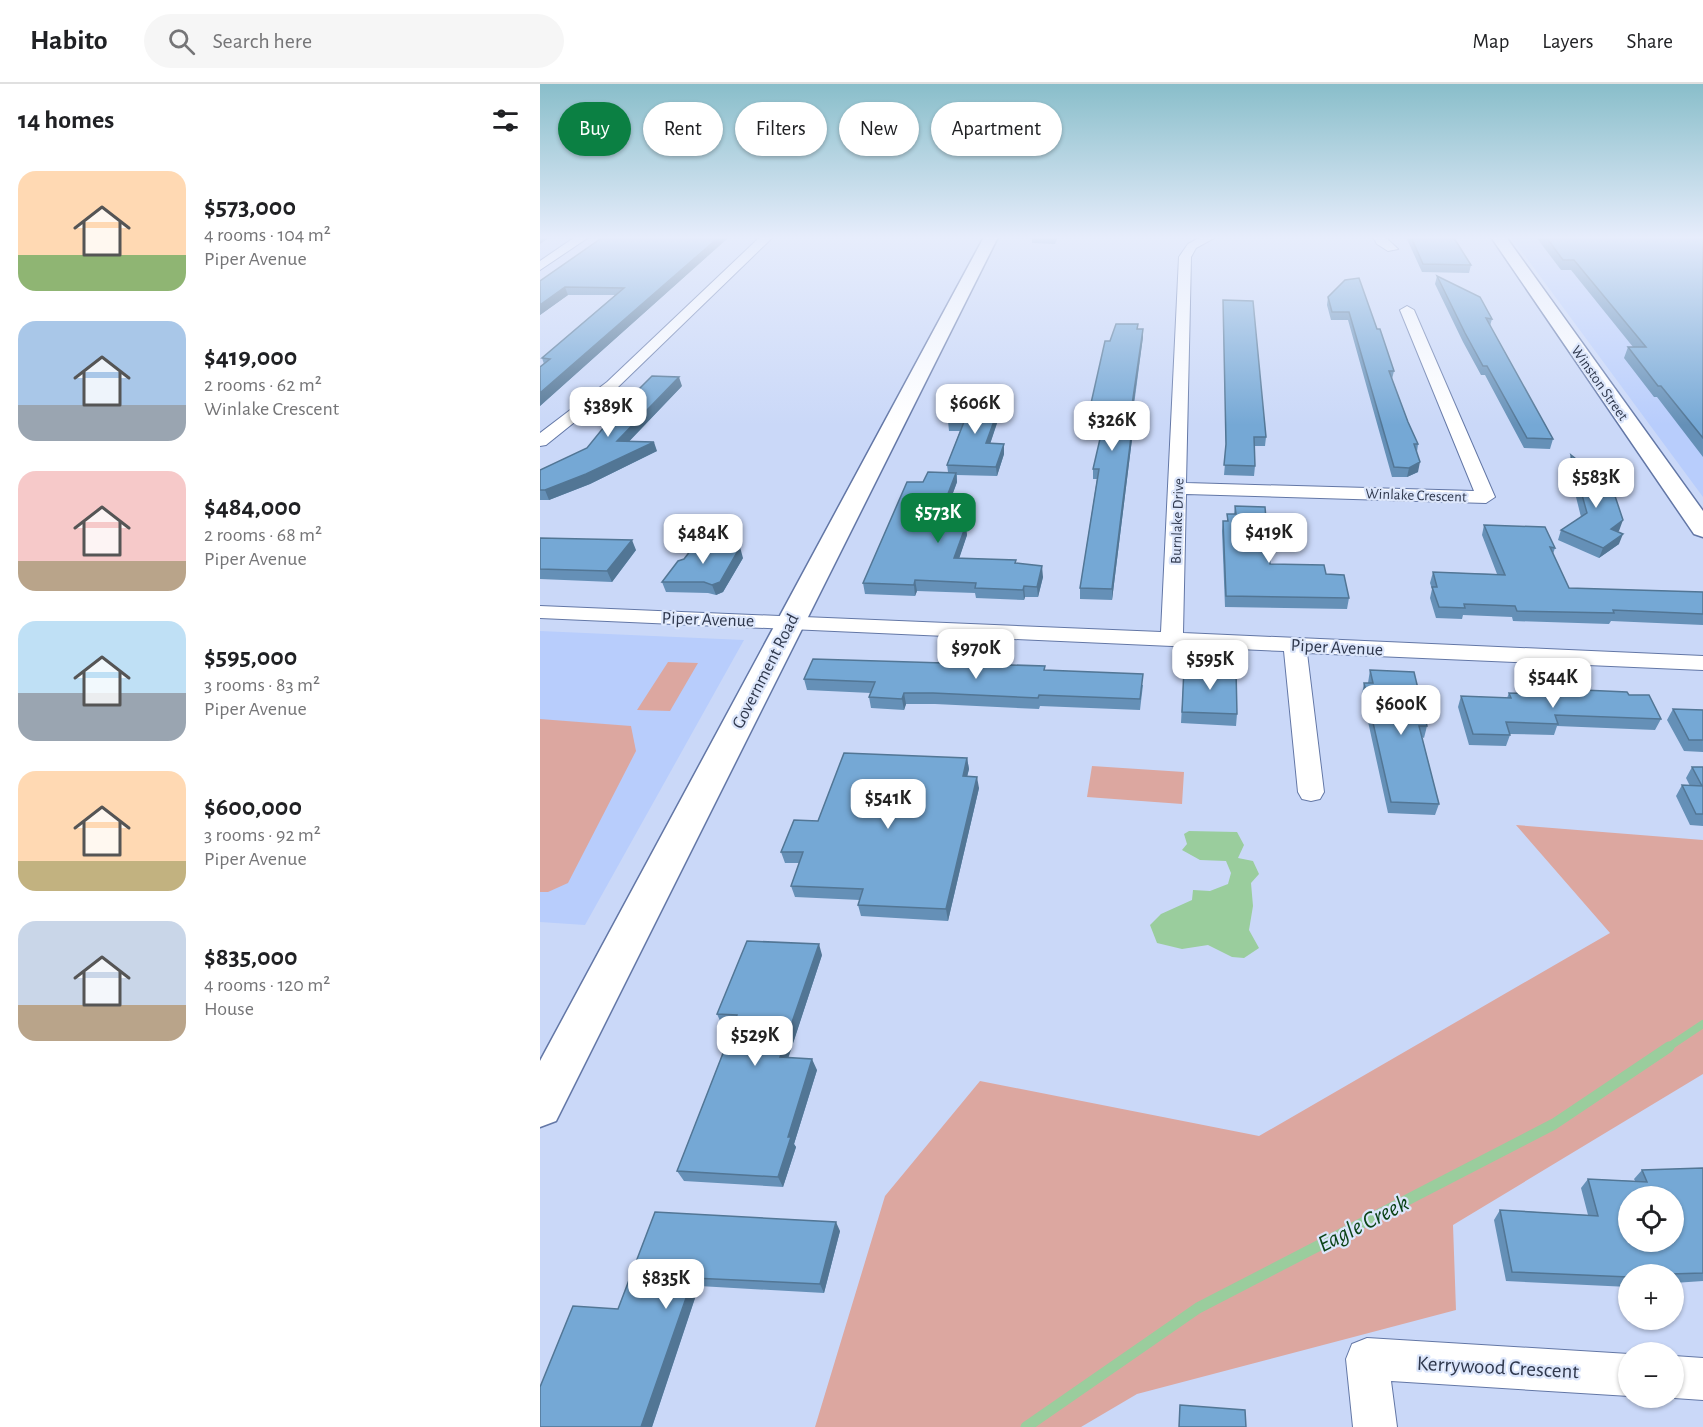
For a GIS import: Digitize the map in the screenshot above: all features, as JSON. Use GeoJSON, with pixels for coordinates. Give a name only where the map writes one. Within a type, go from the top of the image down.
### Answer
{"type":"FeatureCollection","features":[{"type":"Feature","properties":{"kind":"street"},"geometry":{"type":"LineString","coordinates":[[540,441],[612,385],[701,300]]}},
{"type":"Feature","properties":{"kind":"street","name":"Government Road"},"geometry":{"type":"LineString","coordinates":[[540,1106],[958,300]]}},
{"type":"Feature","properties":{"kind":"street","name":"Burnlake Drive"},"geometry":{"type":"LineString","coordinates":[[1172,639],[1184,300]]}},
{"type":"Feature","properties":{"kind":"street","name":"Winston Street"},"geometry":{"type":"LineString","coordinates":[[1542,300],[1703,529]]}},
{"type":"Feature","properties":{"kind":"street","name":"Winlake Crescent"},"geometry":{"type":"LineString","coordinates":[[1178,488],[1486,497],[1407,310]]}},
{"type":"Feature","properties":{"kind":"street","name":"Piper Avenue"},"geometry":{"type":"LineString","coordinates":[[540,612],[1703,663]]}},
{"type":"Feature","properties":{"kind":"street"},"geometry":{"type":"LineString","coordinates":[[1295,645],[1311,792]]}},
{"type":"Feature","properties":{"kind":"street","name":"Kerrywood Crescent"},"geometry":{"type":"LineString","coordinates":[[1375,1427],[1367,1359],[1618,1374]]}},
{"type":"Feature","properties":{"kind":"street"},"geometry":{"type":"LineString","coordinates":[[1684,1378],[1703,1379]]}},
{"type":"Feature","properties":{"kind":"shaded area"},"geometry":{"type":"Polygon","coordinates":[[[1557,300],[1703,300],[1703,497],[1557,300]]]}},
{"type":"Feature","properties":{"kind":"shaded area"},"geometry":{"type":"Polygon","coordinates":[[[540,631],[744,640],[585,925],[540,922],[540,631]]]}},
{"type":"Feature","properties":{"kind":"shaded area"},"geometry":{"type":"Polygon","coordinates":[[[668,662],[698,663],[670,711],[637,710],[668,662]]]}},
{"type":"Feature","properties":{"kind":"shaded area"},"geometry":{"type":"Polygon","coordinates":[[[540,719],[631,726],[636,751],[568,883],[548,892],[540,892],[540,719]]]}},
{"type":"Feature","properties":{"kind":"shaded area"},"geometry":{"type":"Polygon","coordinates":[[[1092,766],[1184,772],[1182,804],[1087,797],[1092,766]]]}},
{"type":"Feature","properties":{"kind":"shaded area"},"geometry":{"type":"Polygon","coordinates":[[[1516,825],[1703,840],[1703,1074],[1453,1225],[1456,1310],[1137,1394],[1081,1427],[815,1427],[885,1196],[980,1081],[1259,1136],[1610,933],[1516,825]]]}},
{"type":"Feature","properties":{"kind":"shaded area"},"geometry":{"type":"Polygon","coordinates":[[[1189,831],[1237,832],[1244,845],[1238,858],[1253,861],[1259,874],[1251,883],[1253,906],[1249,930],[1259,948],[1244,958],[1232,957],[1208,945],[1182,949],[1157,943],[1150,925],[1161,914],[1192,900],[1193,890],[1210,891],[1228,884],[1231,873],[1226,861],[1200,860],[1182,850],[1187,844],[1184,834],[1189,831]]]}},
{"type":"Feature","properties":{"kind":"building"},"geometry":{"type":"Polygon","coordinates":[[[610,300],[647,300],[540,393],[540,367],[550,359],[542,358],[610,300]]]}},
{"type":"Feature","properties":{"kind":"building"},"geometry":{"type":"Polygon","coordinates":[[[1223,300],[1253,301],[1266,437],[1254,437],[1255,466],[1224,465],[1226,444],[1223,300]]]}},
{"type":"Feature","properties":{"kind":"building"},"geometry":{"type":"Polygon","coordinates":[[[1329,300],[1367,300],[1377,329],[1380,329],[1394,371],[1389,371],[1418,444],[1414,444],[1420,462],[1409,468],[1394,467],[1349,312],[1332,312],[1329,300]]]}},
{"type":"Feature","properties":{"kind":"building"},"geometry":{"type":"Polygon","coordinates":[[[1449,300],[1481,300],[1492,319],[1486,318],[1553,439],[1527,438],[1487,366],[1483,366],[1449,300]]]}},
{"type":"Feature","properties":{"kind":"building"},"geometry":{"type":"Polygon","coordinates":[[[1607,300],[1703,300],[1703,438],[1628,347],[1646,347],[1607,300]]]}},
{"type":"Feature","properties":{"kind":"building"},"geometry":{"type":"Polygon","coordinates":[[[1116,324],[1138,324],[1137,329],[1143,329],[1132,405],[1135,405],[1112,589],[1080,588],[1099,469],[1093,469],[1106,413],[1089,412],[1105,341],[1110,341],[1116,324]]]}},
{"type":"Feature","properties":{"kind":"building"},"geometry":{"type":"Polygon","coordinates":[[[652,376],[679,377],[617,441],[654,442],[586,474],[540,490],[540,470],[587,448],[617,411],[652,376]]]}},
{"type":"Feature","properties":{"kind":"building"},"geometry":{"type":"Polygon","coordinates":[[[957,401],[1001,402],[986,443],[1004,444],[996,467],[947,465],[964,422],[948,421],[957,401]]]}},
{"type":"Feature","properties":{"kind":"building"},"geometry":{"type":"Polygon","coordinates":[[[1571,455],[1612,487],[1623,520],[1611,529],[1623,534],[1603,548],[1561,530],[1587,513],[1571,455]]]}},
{"type":"Feature","properties":{"kind":"building"},"geometry":{"type":"Polygon","coordinates":[[[928,472],[956,473],[944,504],[967,505],[961,520],[961,525],[966,525],[954,558],[1016,560],[1015,563],[1042,566],[1037,587],[1024,586],[1023,590],[975,588],[976,583],[915,580],[914,585],[863,583],[907,482],[923,482],[928,472]]]}},
{"type":"Feature","properties":{"kind":"building"},"geometry":{"type":"Polygon","coordinates":[[[1235,506],[1265,507],[1270,564],[1324,565],[1326,574],[1344,575],[1349,598],[1226,596],[1223,521],[1228,521],[1227,514],[1236,514],[1235,506]]]}},
{"type":"Feature","properties":{"kind":"building"},"geometry":{"type":"Polygon","coordinates":[[[1484,525],[1545,527],[1555,548],[1550,547],[1569,588],[1703,592],[1703,614],[1613,610],[1614,613],[1517,611],[1515,606],[1464,604],[1465,608],[1439,607],[1432,587],[1437,587],[1433,572],[1505,575],[1484,525]]]}},
{"type":"Feature","properties":{"kind":"building"},"geometry":{"type":"Polygon","coordinates":[[[540,538],[632,540],[607,571],[540,569],[540,538]]]}},
{"type":"Feature","properties":{"kind":"building"},"geometry":{"type":"Polygon","coordinates":[[[694,546],[740,547],[720,582],[712,585],[704,582],[662,582],[678,561],[684,559],[694,546]]]}},
{"type":"Feature","properties":{"kind":"building"},"geometry":{"type":"Polygon","coordinates":[[[813,659],[1045,666],[1044,670],[1143,674],[1140,699],[904,693],[902,699],[869,697],[875,682],[804,679],[813,659]]]}},
{"type":"Feature","properties":{"kind":"building"},"geometry":{"type":"Polygon","coordinates":[[[1184,668],[1236,670],[1237,714],[1182,712],[1184,668]]]}},
{"type":"Feature","properties":{"kind":"building"},"geometry":{"type":"Polygon","coordinates":[[[1370,670],[1414,672],[1427,726],[1419,726],[1439,804],[1391,802],[1364,683],[1373,683],[1370,670]]]}},
{"type":"Feature","properties":{"kind":"building"},"geometry":{"type":"Polygon","coordinates":[[[1583,690],[1649,695],[1661,719],[1555,715],[1558,724],[1506,722],[1510,735],[1473,734],[1461,696],[1511,698],[1509,693],[1567,695],[1567,692],[1584,693],[1583,690]]]}},
{"type":"Feature","properties":{"kind":"building"},"geometry":{"type":"Polygon","coordinates":[[[1673,709],[1703,710],[1703,740],[1689,740],[1673,709]]]}},
{"type":"Feature","properties":{"kind":"building"},"geometry":{"type":"Polygon","coordinates":[[[844,753],[967,758],[963,776],[977,777],[946,909],[858,905],[863,889],[791,886],[803,852],[781,852],[794,820],[818,821],[844,753]]]}},
{"type":"Feature","properties":{"kind":"building"},"geometry":{"type":"Polygon","coordinates":[[[1692,767],[1703,767],[1703,814],[1696,814],[1682,785],[1702,786],[1692,767]]]}},
{"type":"Feature","properties":{"kind":"building"},"geometry":{"type":"Polygon","coordinates":[[[747,941],[819,944],[780,1057],[812,1059],[788,1137],[791,1137],[778,1177],[677,1171],[734,1025],[737,1015],[717,1014],[747,941]]]}},
{"type":"Feature","properties":{"kind":"building"},"geometry":{"type":"Polygon","coordinates":[[[1703,1168],[1703,1273],[1684,1274],[1684,1264],[1618,1264],[1618,1277],[1512,1272],[1500,1210],[1598,1216],[1588,1179],[1647,1182],[1642,1170],[1703,1168]]]}},
{"type":"Feature","properties":{"kind":"building"},"geometry":{"type":"Polygon","coordinates":[[[655,1212],[836,1222],[820,1284],[693,1278],[641,1427],[540,1427],[540,1387],[573,1306],[618,1309],[655,1212]]]}},
{"type":"Feature","properties":{"kind":"building"},"geometry":{"type":"Polygon","coordinates":[[[1180,1405],[1245,1410],[1246,1427],[1179,1427],[1180,1405]]]}},
{"type":"Feature","properties":{"kind":"waterway","name":"Eagle Creek"},"geometry":{"type":"LineString","coordinates":[[1667,1048],[1703,1024]]}},
{"type":"Feature","properties":{"kind":"waterway","name":"Eagle Creek"},"geometry":{"type":"LineString","coordinates":[[1026,1427],[1198,1308],[1554,1124],[1669,1047]]}}]}
